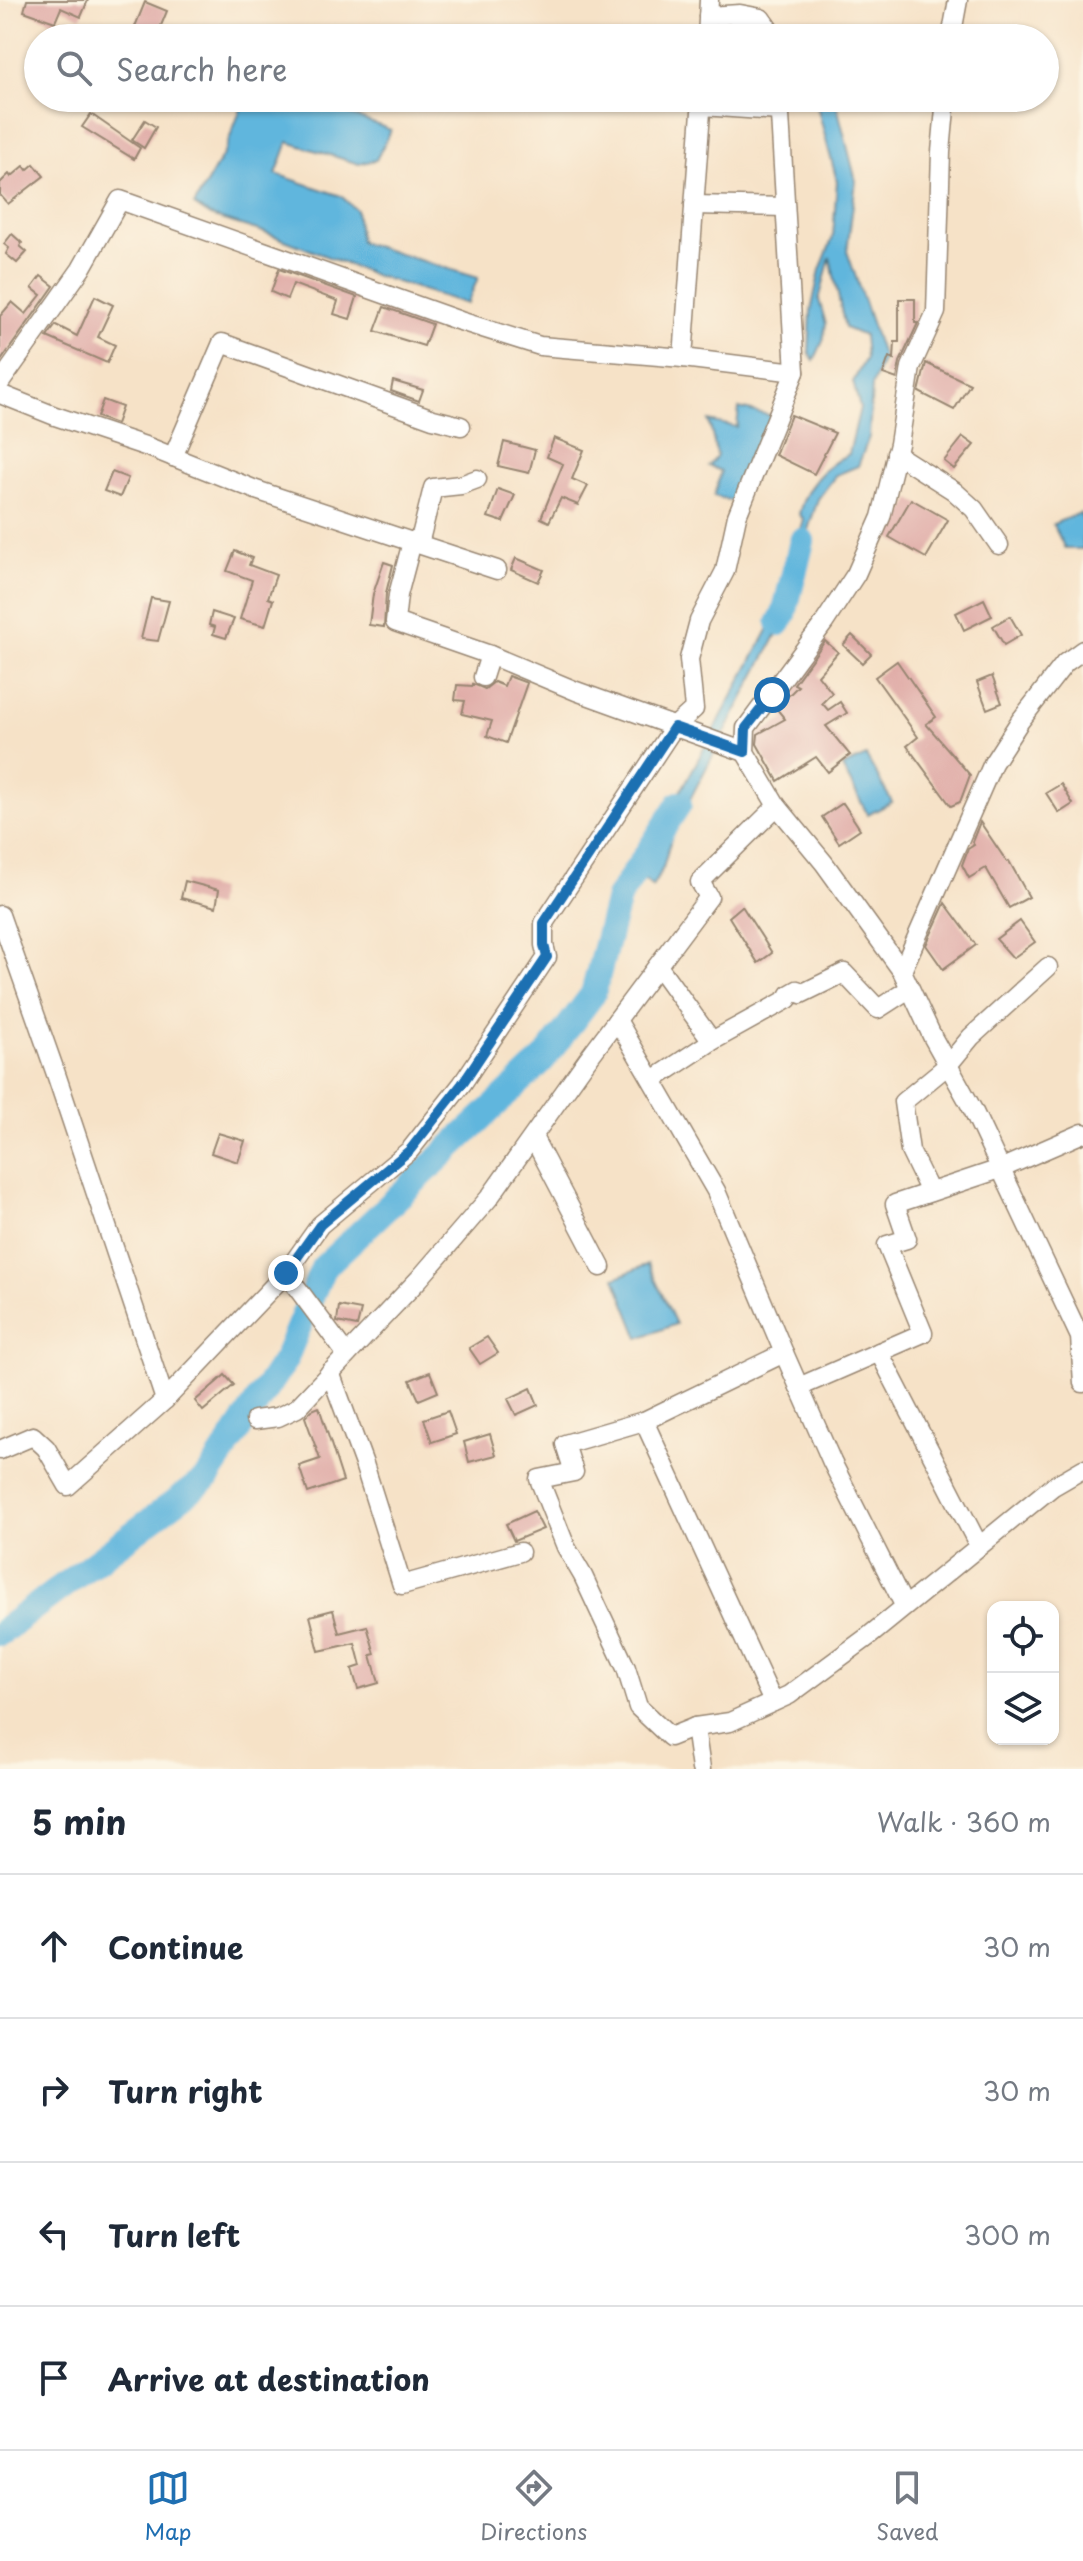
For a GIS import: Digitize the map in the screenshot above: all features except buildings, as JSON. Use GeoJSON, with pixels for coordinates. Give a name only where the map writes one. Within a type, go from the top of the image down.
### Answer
{"type":"FeatureCollection","features":[{"type":"Feature","properties":{"kind":"street"},"geometry":{"type":"LineString","coordinates":[[954,24],[958,0]]}},
{"type":"Feature","properties":{"kind":"street"},"geometry":{"type":"LineString","coordinates":[[709,8],[761,18],[765,24]]}},
{"type":"Feature","properties":{"kind":"street"},"geometry":{"type":"LineString","coordinates":[[683,358],[701,112]]}},
{"type":"Feature","properties":{"kind":"street"},"geometry":{"type":"LineString","coordinates":[[0,1450],[33,1436],[46,1448],[68,1486],[165,1400],[286,1273],[320,1225],[410,1150],[462,1084],[547,957],[544,923],[674,727],[694,709],[689,659],[699,621],[725,571],[737,516],[795,372],[779,112]]}},
{"type":"Feature","properties":{"kind":"street"},"geometry":{"type":"LineString","coordinates":[[945,112],[936,312],[911,367],[881,517],[856,574],[824,623],[746,728],[745,752],[777,806],[824,863],[905,980],[973,1110],[1080,1337],[1083,1383]]}},
{"type":"Feature","properties":{"kind":"street"},"geometry":{"type":"LineString","coordinates":[[0,383],[81,269],[120,200],[460,321],[540,346],[683,358],[795,372]]}},
{"type":"Feature","properties":{"kind":"street"},"geometry":{"type":"LineString","coordinates":[[694,205],[785,207]]}},
{"type":"Feature","properties":{"kind":"street"},"geometry":{"type":"LineString","coordinates":[[173,457],[222,343],[433,419],[461,426]]}},
{"type":"Feature","properties":{"kind":"street"},"geometry":{"type":"LineString","coordinates":[[0,394],[256,490],[497,570]]}},
{"type":"Feature","properties":{"kind":"street"},"geometry":{"type":"LineString","coordinates":[[896,454],[954,491],[974,509],[999,545]]}},
{"type":"Feature","properties":{"kind":"street"},"geometry":{"type":"LineString","coordinates":[[477,479],[461,485],[433,488],[421,536],[412,542],[398,595],[395,622],[745,752]]}},
{"type":"Feature","properties":{"kind":"street"},"geometry":{"type":"LineString","coordinates":[[653,1080],[712,1041],[788,999],[797,990],[801,994],[844,973],[878,1009],[905,980],[993,763],[1020,721],[1065,663],[1083,650]]}},
{"type":"Feature","properties":{"kind":"street"},"geometry":{"type":"LineString","coordinates":[[483,677],[490,655]]}},
{"type":"Feature","properties":{"kind":"street"},"geometry":{"type":"LineString","coordinates":[[255,1420],[278,1417],[297,1408],[419,1279],[479,1210],[709,897],[700,882],[777,806]]}},
{"type":"Feature","properties":{"kind":"street"},"geometry":{"type":"LineString","coordinates":[[0,915],[165,1400]]}},
{"type":"Feature","properties":{"kind":"street"},"geometry":{"type":"LineString","coordinates":[[658,966],[712,1041]]}},
{"type":"Feature","properties":{"kind":"street"},"geometry":{"type":"LineString","coordinates":[[930,1192],[910,1151],[903,1102],[948,1065],[971,1037],[1048,967]]}},
{"type":"Feature","properties":{"kind":"street"},"geometry":{"type":"LineString","coordinates":[[617,1020],[716,1191],[832,1462],[904,1605]]}},
{"type":"Feature","properties":{"kind":"street"},"geometry":{"type":"LineString","coordinates":[[799,1387],[923,1333],[887,1245],[907,1239],[895,1204],[1000,1169],[1083,1133]]}},
{"type":"Feature","properties":{"kind":"street"},"geometry":{"type":"LineString","coordinates":[[533,1137],[601,1267]]}},
{"type":"Feature","properties":{"kind":"street"},"geometry":{"type":"LineString","coordinates":[[286,1273],[347,1355]]}},
{"type":"Feature","properties":{"kind":"street"},"geometry":{"type":"LineString","coordinates":[[879,1352],[979,1546]]}},
{"type":"Feature","properties":{"kind":"street"},"geometry":{"type":"LineString","coordinates":[[784,1353],[644,1421],[565,1444],[574,1472],[539,1479],[566,1547],[626,1668],[638,1707],[670,1737],[695,1727],[730,1722],[789,1695],[1013,1522],[1052,1487],[1083,1469]]}},
{"type":"Feature","properties":{"kind":"street"},"geometry":{"type":"LineString","coordinates":[[330,1372],[364,1464],[402,1585],[520,1552]]}},
{"type":"Feature","properties":{"kind":"street"},"geometry":{"type":"LineString","coordinates":[[644,1421],[773,1702]]}},
{"type":"Feature","properties":{"kind":"street"},"geometry":{"type":"LineString","coordinates":[[695,1727],[701,1769]]}},
{"type":"Feature","properties":{"kind":"water"},"geometry":{"type":"Polygon","coordinates":[[[240,112],[344,112],[391,130],[376,160],[359,164],[288,142],[276,174],[341,196],[356,210],[360,242],[478,278],[467,304],[374,275],[267,233],[211,216],[194,205],[224,153],[240,112]]]}},
{"type":"Feature","properties":{"kind":"water"},"geometry":{"type":"Polygon","coordinates":[[[819,112],[839,112],[856,181],[847,251],[883,358],[872,386],[869,437],[858,466],[836,475],[818,499],[806,536],[804,583],[673,831],[663,868],[652,887],[643,878],[654,864],[661,828],[794,582],[793,554],[804,520],[799,514],[806,495],[817,478],[849,454],[860,408],[853,382],[866,358],[864,336],[845,328],[830,257],[819,300],[826,324],[823,341],[814,361],[809,353],[811,311],[820,270],[833,237],[837,181],[819,112]]]}},
{"type":"Feature","properties":{"kind":"water"},"geometry":{"type":"Polygon","coordinates":[[[739,408],[777,417],[732,501],[714,496],[721,471],[709,466],[717,456],[709,421],[737,427],[739,408]]]}},
{"type":"Feature","properties":{"kind":"water"},"geometry":{"type":"Polygon","coordinates":[[[1080,513],[1083,520],[1083,549],[1065,549],[1053,524],[1080,513]]]}},
{"type":"Feature","properties":{"kind":"water"},"geometry":{"type":"Polygon","coordinates":[[[866,756],[892,802],[868,815],[842,767],[866,756]]]}},
{"type":"Feature","properties":{"kind":"water"},"geometry":{"type":"Polygon","coordinates":[[[648,1264],[676,1324],[639,1338],[615,1278],[648,1264]]]}},
{"type":"Feature","properties":{"kind":"waterway"},"geometry":{"type":"LineString","coordinates":[[779,623],[802,541]]}},
{"type":"Feature","properties":{"kind":"waterway"},"geometry":{"type":"LineString","coordinates":[[0,1633],[207,1478],[285,1360],[323,1268],[544,1059],[593,994],[618,898],[679,804]]}},
{"type":"Feature","properties":{"kind":"route"},"geometry":{"type":"LineString","coordinates":[[286,1273],[320,1225],[410,1150],[462,1084],[547,957],[544,923],[674,727],[745,752],[746,728],[772,695]]}}]}
